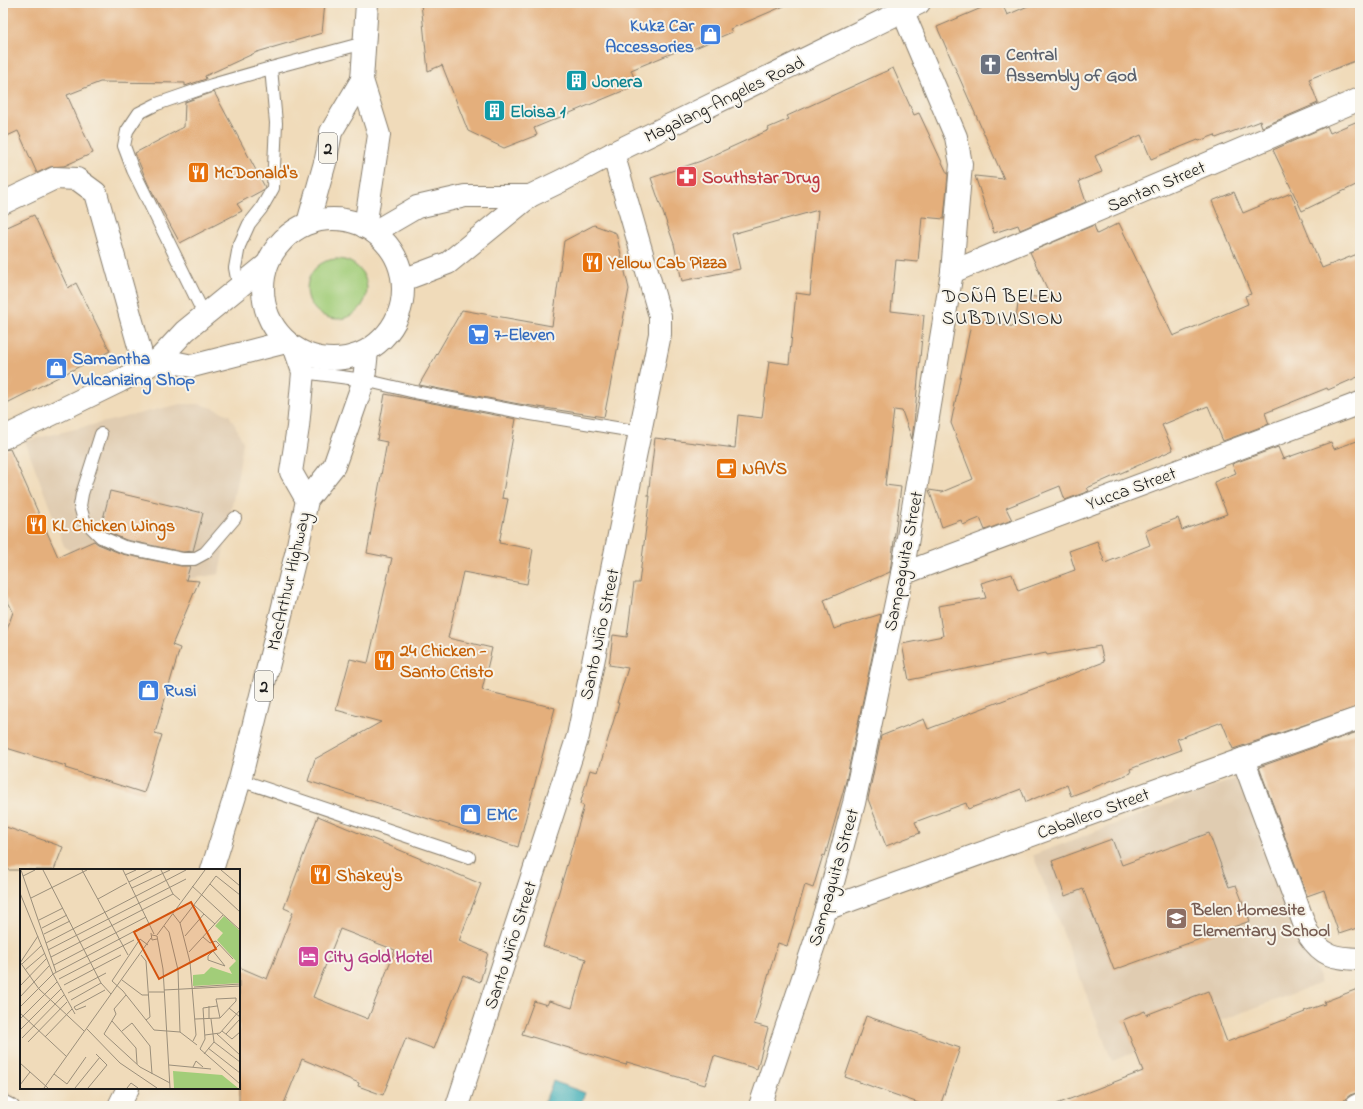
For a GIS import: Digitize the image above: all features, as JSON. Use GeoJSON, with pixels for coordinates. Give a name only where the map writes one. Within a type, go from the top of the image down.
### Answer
{"type":"FeatureCollection","features":[{"type":"Feature","properties":{"kind":"main road","name":"2"},"geometry":{"type":"LineString","coordinates":[[367,3],[362,80],[379,135],[370,229]]}},
{"type":"Feature","properties":{"kind":"main road","name":"Magalang-Angeles Road"},"geometry":{"type":"LineString","coordinates":[[403,280],[448,263],[530,196],[613,153],[911,7]]}},
{"type":"Feature","properties":{"kind":"main road","name":"Sampaguita Street"},"geometry":{"type":"LineString","coordinates":[[760,1106],[826,909],[854,803],[902,574],[952,272],[961,164],[956,137],[911,7]]}},
{"type":"Feature","properties":{"kind":"main road","name":"2"},"geometry":{"type":"LineString","coordinates":[[308,223],[326,159],[331,132],[362,80]]}},
{"type":"Feature","properties":{"kind":"main road","name":"Santan Street"},"geometry":{"type":"LineString","coordinates":[[952,272],[1360,99]]}},
{"type":"Feature","properties":{"kind":"main road","name":"Santo Niño Street"},"geometry":{"type":"LineString","coordinates":[[457,1106],[578,736],[660,334],[660,316],[613,153]]}},
{"type":"Feature","properties":{"kind":"main road"},"geometry":{"type":"LineString","coordinates":[[3,203],[55,178],[77,179],[96,193],[152,363]]}},
{"type":"Feature","properties":{"kind":"main road","name":"Magalang-Angeles Road"},"geometry":{"type":"LineString","coordinates":[[370,229],[418,207],[458,197],[530,196]]}},
{"type":"Feature","properties":{"kind":"main road"},"geometry":{"type":"LineString","coordinates":[[338,219],[350,221],[370,229],[387,244],[399,265],[403,280],[403,301],[397,320],[384,338],[368,351],[348,358],[335,360],[315,357],[290,345],[274,327],[266,310],[262,292],[266,266],[279,244],[293,231],[308,223],[323,220],[338,219]]}},
{"type":"Feature","properties":{"kind":"main road"},"geometry":{"type":"LineString","coordinates":[[3,438],[152,363],[204,314],[266,266]]}},
{"type":"Feature","properties":{"kind":"main road"},"geometry":{"type":"LineString","coordinates":[[152,363],[192,366],[290,345]]}},
{"type":"Feature","properties":{"kind":"main road","name":"MacArthur Highway"},"geometry":{"type":"LineString","coordinates":[[290,345],[303,372],[298,427],[291,472],[307,500]]}},
{"type":"Feature","properties":{"kind":"main road","name":"MacArthur Highway"},"geometry":{"type":"LineString","coordinates":[[212,869],[240,780],[297,550],[307,500],[334,466],[364,380],[368,351]]}},
{"type":"Feature","properties":{"kind":"main road","name":"Yucca Street"},"geometry":{"type":"LineString","coordinates":[[902,574],[1360,403]]}},
{"type":"Feature","properties":{"kind":"main road","name":"Caballero Street"},"geometry":{"type":"LineString","coordinates":[[826,909],[1360,718]]}},
{"type":"Feature","properties":{"kind":"main road"},"geometry":{"type":"LineString","coordinates":[[1243,759],[1308,934],[1316,946],[1327,954],[1343,958],[1360,959]]}},
{"type":"Feature","properties":{"kind":"main road"},"geometry":{"type":"LineString","coordinates":[[119,1106],[128,1089]]}},
{"type":"Feature","properties":{"kind":"main road"},"geometry":{"type":"LineString","coordinates":[[1356,1106],[1360,1104]]}},
{"type":"Feature","properties":{"kind":"lane"},"geometry":{"type":"LineString","coordinates":[[204,314],[133,170],[124,146],[127,131],[139,113],[157,104],[212,85],[364,43]]}},
{"type":"Feature","properties":{"kind":"lane"},"geometry":{"type":"LineString","coordinates":[[239,288],[235,268],[239,246],[249,224],[261,209],[273,188],[276,123],[271,68]]}},
{"type":"Feature","properties":{"kind":"lane"},"geometry":{"type":"LineString","coordinates":[[303,372],[364,380],[415,392],[531,414],[640,432]]}},
{"type":"Feature","properties":{"kind":"lane"},"geometry":{"type":"LineString","coordinates":[[102,434],[82,494],[80,506],[84,520],[101,537],[124,547],[182,559],[194,560],[205,553],[235,518]]}},
{"type":"Feature","properties":{"kind":"lane"},"geometry":{"type":"LineString","coordinates":[[240,780],[469,857]]}},
{"type":"Feature","properties":{"kind":"lane"},"geometry":{"type":"LineString","coordinates":[[3,1101],[13,1106]]}},
{"type":"Feature","properties":{"kind":"shaded area"},"geometry":{"type":"Polygon","coordinates":[[[180,404],[199,404],[229,415],[243,442],[219,574],[172,582],[118,585],[64,546],[25,441],[180,404]]]}},
{"type":"Feature","properties":{"kind":"shaded area","name":"Belen Homesite Elementary School"},"geometry":{"type":"Polygon","coordinates":[[[1243,776],[1321,983],[1112,1061],[1033,855],[1243,776]]]}},
{"type":"Feature","properties":{"kind":"green space"},"geometry":{"type":"Polygon","coordinates":[[[331,259],[343,259],[354,264],[362,272],[367,283],[365,301],[354,314],[343,319],[331,319],[320,314],[312,306],[307,295],[307,283],[312,272],[320,264],[331,259]]]}},
{"type":"Feature","properties":{"kind":"water"},"geometry":{"type":"Polygon","coordinates":[[[553,1081],[585,1093],[580,1106],[543,1106],[553,1081]]]}},
{"type":"Feature","properties":{"kind":"building"},"geometry":{"type":"Polygon","coordinates":[[[3,3],[325,3],[322,33],[257,52],[205,76],[206,79],[185,86],[185,83],[100,82],[67,95],[93,153],[64,166],[50,167],[37,173],[18,131],[5,137],[3,113],[3,3]]]}},
{"type":"Feature","properties":{"kind":"building"},"geometry":{"type":"Polygon","coordinates":[[[421,3],[791,3],[730,29],[732,32],[693,49],[692,45],[631,70],[637,85],[534,128],[537,135],[504,148],[468,131],[442,65],[428,71],[421,3]]]}},
{"type":"Feature","properties":{"kind":"building"},"geometry":{"type":"Polygon","coordinates":[[[993,3],[1002,3],[1007,15],[1035,3],[1360,3],[1360,59],[1309,79],[1318,103],[1262,127],[1260,121],[1216,138],[1215,135],[1199,141],[1198,140],[1151,159],[1141,135],[1095,156],[1102,172],[1079,181],[1086,202],[1020,230],[1018,225],[994,233],[975,176],[1004,179],[937,27],[993,3]]]}},
{"type":"Feature","properties":{"kind":"building"},"geometry":{"type":"Polygon","coordinates":[[[893,68],[914,115],[919,113],[948,175],[944,219],[922,217],[918,262],[896,260],[891,311],[924,315],[912,439],[902,411],[894,410],[885,485],[901,487],[890,572],[824,600],[834,629],[881,614],[846,781],[825,856],[823,855],[813,888],[805,885],[787,946],[778,943],[754,1024],[768,1028],[757,1069],[714,1056],[705,1085],[627,1062],[626,1065],[522,1034],[534,1001],[547,1005],[549,1001],[572,1008],[586,959],[543,946],[584,806],[580,804],[590,770],[598,772],[628,668],[609,665],[613,635],[627,637],[634,583],[639,583],[650,496],[648,496],[655,438],[735,448],[738,415],[762,418],[769,361],[789,364],[796,293],[810,295],[818,210],[732,234],[740,269],[682,281],[674,244],[651,178],[701,161],[769,130],[768,128],[789,119],[787,116],[893,68]]]}},
{"type":"Feature","properties":{"kind":"building","name":"McDonald's"},"geometry":{"type":"Polygon","coordinates":[[[214,92],[265,187],[263,190],[237,204],[242,211],[180,243],[148,184],[135,153],[184,127],[185,102],[214,92]]]}},
{"type":"Feature","properties":{"kind":"building"},"geometry":{"type":"Polygon","coordinates":[[[1360,120],[1360,183],[1302,211],[1273,150],[1327,126],[1330,133],[1360,120]]]}},
{"type":"Feature","properties":{"kind":"building"},"geometry":{"type":"Polygon","coordinates":[[[1234,192],[1243,213],[1291,193],[1322,268],[1360,253],[1360,376],[1328,390],[1327,388],[1265,413],[1269,424],[1223,441],[1208,406],[1162,425],[1173,450],[1087,488],[1089,491],[1065,500],[1060,486],[1006,508],[1012,520],[985,530],[980,518],[963,525],[961,520],[942,527],[929,490],[942,492],[973,479],[951,423],[972,319],[1015,327],[1019,295],[1052,299],[1030,252],[1094,225],[1097,234],[1119,223],[1173,336],[1248,304],[1245,296],[1251,294],[1212,201],[1234,192]]]}},
{"type":"Feature","properties":{"kind":"building"},"geometry":{"type":"Polygon","coordinates":[[[34,215],[68,288],[76,283],[110,351],[3,405],[3,229],[34,215]]]}},
{"type":"Feature","properties":{"kind":"building"},"geometry":{"type":"Polygon","coordinates":[[[594,225],[616,233],[629,289],[604,417],[519,404],[419,385],[462,310],[552,326],[564,241],[594,225]]]}},
{"type":"Feature","properties":{"kind":"building"},"geometry":{"type":"Polygon","coordinates":[[[385,394],[516,419],[502,498],[508,499],[499,543],[533,549],[527,584],[463,572],[448,638],[492,648],[482,690],[555,708],[518,847],[308,781],[315,759],[381,722],[336,710],[350,659],[368,663],[392,558],[367,553],[387,442],[377,440],[385,394]]]}},
{"type":"Feature","properties":{"kind":"building"},"geometry":{"type":"Polygon","coordinates":[[[1360,440],[1360,706],[1233,749],[1222,722],[1177,739],[1181,750],[1130,769],[1131,773],[1071,796],[1067,785],[1026,802],[1021,789],[968,809],[966,803],[915,822],[920,833],[886,846],[868,799],[881,736],[924,719],[928,729],[1104,662],[1100,646],[1047,655],[1046,653],[909,680],[902,644],[943,636],[938,606],[986,598],[981,583],[1012,574],[1018,591],[1075,570],[1069,551],[1097,541],[1105,563],[1150,545],[1145,531],[1178,518],[1182,530],[1227,514],[1214,482],[1236,473],[1232,464],[1278,447],[1283,459],[1331,442],[1334,449],[1360,440]]]}},
{"type":"Feature","properties":{"kind":"building"},"geometry":{"type":"Polygon","coordinates":[[[10,449],[58,557],[94,541],[122,554],[181,566],[190,566],[186,580],[199,581],[172,645],[180,648],[155,733],[162,735],[144,793],[65,768],[66,766],[3,747],[3,641],[13,612],[3,591],[3,450],[10,449]]]}},
{"type":"Feature","properties":{"kind":"building"},"geometry":{"type":"Polygon","coordinates":[[[110,491],[203,513],[193,551],[183,552],[126,540],[105,531],[101,527],[110,491]]]}},
{"type":"Feature","properties":{"kind":"building"},"geometry":{"type":"Polygon","coordinates":[[[1360,731],[1360,927],[1339,934],[1324,890],[1307,896],[1259,767],[1360,731]]]}},
{"type":"Feature","properties":{"kind":"building"},"geometry":{"type":"Polygon","coordinates":[[[318,816],[481,884],[459,941],[488,953],[480,982],[463,975],[434,1049],[406,1038],[383,1095],[358,1086],[359,1083],[302,1059],[283,1106],[239,1106],[240,967],[267,979],[293,912],[284,908],[318,816]],[[340,929],[313,997],[368,1019],[395,950],[340,929]]]}},
{"type":"Feature","properties":{"kind":"building"},"geometry":{"type":"Polygon","coordinates":[[[3,826],[63,847],[54,869],[3,870],[3,826]]]}},
{"type":"Feature","properties":{"kind":"building"},"geometry":{"type":"Polygon","coordinates":[[[1209,833],[1229,887],[1236,885],[1250,921],[1114,970],[1083,889],[1065,896],[1052,861],[1112,839],[1122,865],[1209,833]]]}},
{"type":"Feature","properties":{"kind":"building"},"geometry":{"type":"Polygon","coordinates":[[[1360,988],[1360,1092],[1350,1095],[1345,1099],[1344,1106],[1057,1106],[1057,1104],[1143,1071],[1123,1020],[1145,1011],[1146,1015],[1208,991],[1227,1042],[1325,1004],[1324,1002],[1360,988]]]}},
{"type":"Feature","properties":{"kind":"building"},"geometry":{"type":"Polygon","coordinates":[[[866,1016],[960,1048],[940,1106],[927,1106],[845,1077],[866,1016]]]}},
{"type":"Feature","properties":{"kind":"place","name":"Kukz Car Accessories"},"geometry":{"type":"Point","coordinates":[710,35]}},
{"type":"Feature","properties":{"kind":"place","name":"Central Assembly of God"},"geometry":{"type":"Point","coordinates":[991,64]}},
{"type":"Feature","properties":{"kind":"place","name":"Jonera"},"geometry":{"type":"Point","coordinates":[577,81]}},
{"type":"Feature","properties":{"kind":"place","name":"Eloisa 1"},"geometry":{"type":"Point","coordinates":[494,111]}},
{"type":"Feature","properties":{"kind":"place","name":"McDonald's"},"geometry":{"type":"Point","coordinates":[199,172]}},
{"type":"Feature","properties":{"kind":"place","name":"Southstar Drug"},"geometry":{"type":"Point","coordinates":[687,177]}},
{"type":"Feature","properties":{"kind":"place","name":"Yellow Cab Pizza"},"geometry":{"type":"Point","coordinates":[592,262]}},
{"type":"Feature","properties":{"kind":"place","name":"7-Eleven"},"geometry":{"type":"Point","coordinates":[479,334]}},
{"type":"Feature","properties":{"kind":"place","name":"Samantha Vulcanizing Shop"},"geometry":{"type":"Point","coordinates":[56,368]}},
{"type":"Feature","properties":{"kind":"place","name":"NAV'S"},"geometry":{"type":"Point","coordinates":[726,468]}},
{"type":"Feature","properties":{"kind":"place","name":"KL Chicken Wings"},"geometry":{"type":"Point","coordinates":[36,525]}},
{"type":"Feature","properties":{"kind":"place","name":"24 Chicken - Santo Cristo"},"geometry":{"type":"Point","coordinates":[385,660]}},
{"type":"Feature","properties":{"kind":"place","name":"Rusi"},"geometry":{"type":"Point","coordinates":[149,690]}},
{"type":"Feature","properties":{"kind":"place","name":"EMC"},"geometry":{"type":"Point","coordinates":[470,814]}},
{"type":"Feature","properties":{"kind":"place","name":"Shakey's"},"geometry":{"type":"Point","coordinates":[321,875]}},
{"type":"Feature","properties":{"kind":"place","name":"Belen Homesite Elementary School"},"geometry":{"type":"Point","coordinates":[1177,919]}},
{"type":"Feature","properties":{"kind":"place","name":"City Gold Hotel"},"geometry":{"type":"Point","coordinates":[309,956]}},
{"type":"Feature","properties":{"kind":"district","name":"DOÑA BELEN SUBDIVISION"},"geometry":{"type":"Point","coordinates":[1003,306]}}]}
